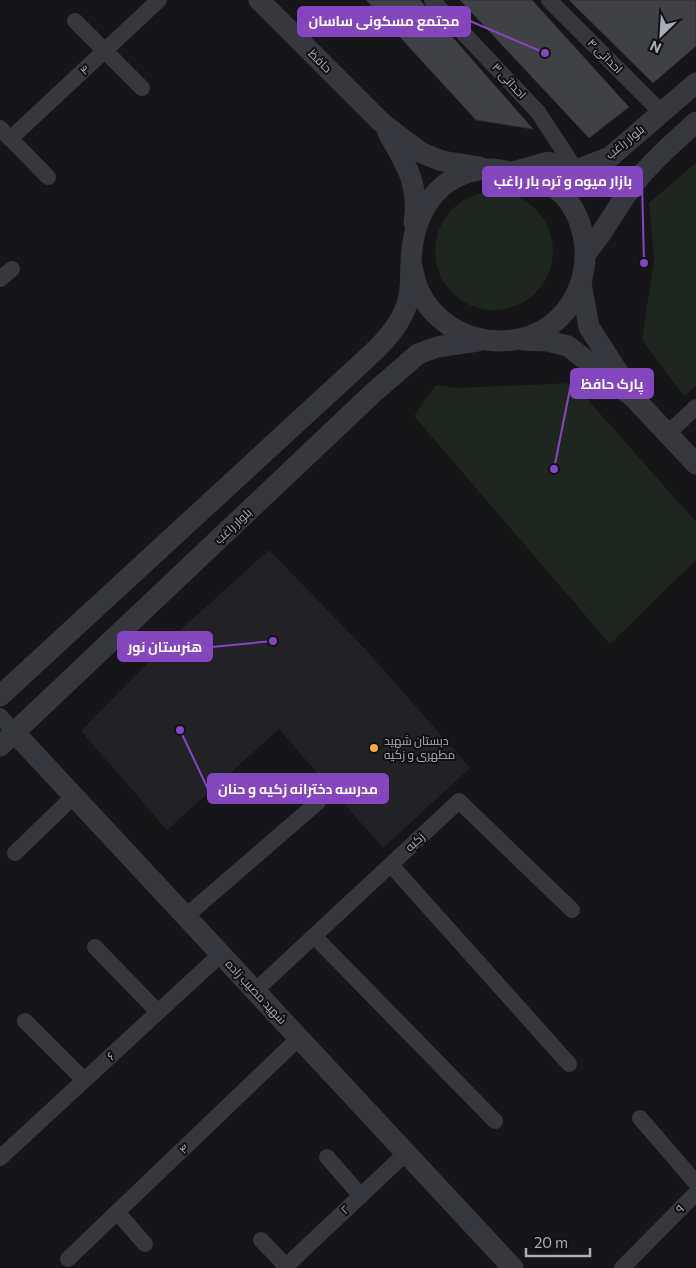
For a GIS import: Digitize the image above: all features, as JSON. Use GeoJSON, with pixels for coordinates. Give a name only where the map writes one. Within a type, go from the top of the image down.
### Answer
{"type":"FeatureCollection","features":[{"type":"Feature","properties":{"kind":"street","name":"۴"},"geometry":{"type":"LineString","coordinates":[[5,133],[105,51],[159,0]]}},
{"type":"Feature","properties":{"kind":"street","name":"احداثی ۳"},"geometry":{"type":"LineString","coordinates":[[432,0],[538,112],[576,170]]}},
{"type":"Feature","properties":{"kind":"street","name":"احداثی ۴"},"geometry":{"type":"LineString","coordinates":[[549,0],[661,112]]}},
{"type":"Feature","properties":{"kind":"street","name":"حافظ"},"geometry":{"type":"LineString","coordinates":[[266,2],[381,122],[422,153],[458,166],[503,170]]}},
{"type":"Feature","properties":{"kind":"street"},"geometry":{"type":"LineString","coordinates":[[75,21],[142,88]]}},
{"type":"Feature","properties":{"kind":"street","name":"بلوار راغب"},"geometry":{"type":"LineString","coordinates":[[576,170],[610,157],[696,83]]}},
{"type":"Feature","properties":{"kind":"street","name":"حافظ"},"geometry":{"type":"LineString","coordinates":[[381,122],[409,170],[416,196],[413,232]]}},
{"type":"Feature","properties":{"kind":"street"},"geometry":{"type":"LineString","coordinates":[[586,253],[602,234],[616,208],[653,160],[696,122]]}},
{"type":"Feature","properties":{"kind":"street"},"geometry":{"type":"LineString","coordinates":[[5,133],[48,177]]}},
{"type":"Feature","properties":{"kind":"street"},"geometry":{"type":"LineString","coordinates":[[503,170],[548,162],[576,170]]}},
{"type":"Feature","properties":{"kind":"street"},"geometry":{"type":"LineString","coordinates":[[0,696],[395,329],[406,308],[411,291],[413,232],[425,205],[444,185],[468,172],[523,170],[548,182],[568,201],[582,226],[586,253],[581,283],[588,327],[634,398]]}},
{"type":"Feature","properties":{"kind":"street"},"geometry":{"type":"LineString","coordinates":[[411,262],[418,290],[435,315],[459,332],[484,341],[547,341],[568,346],[634,398],[696,464]]}},
{"type":"Feature","properties":{"kind":"street"},"geometry":{"type":"LineString","coordinates":[[518,340],[545,328],[567,309],[581,283]]}},
{"type":"Feature","properties":{"kind":"street","name":"بلوار راغب"},"geometry":{"type":"LineString","coordinates":[[7,740],[373,393],[418,354],[437,347],[484,341]]}},
{"type":"Feature","properties":{"kind":"street"},"geometry":{"type":"LineString","coordinates":[[667,434],[696,407]]}},
{"type":"Feature","properties":{"kind":"street","name":"شهید مصیب زاده"},"geometry":{"type":"LineString","coordinates":[[0,716],[7,740],[74,796],[513,1268]]}},
{"type":"Feature","properties":{"kind":"street"},"geometry":{"type":"LineString","coordinates":[[15,853],[74,796]]}},
{"type":"Feature","properties":{"kind":"street","name":"زکیه"},"geometry":{"type":"LineString","coordinates":[[255,991],[459,800],[572,910]]}},
{"type":"Feature","properties":{"kind":"street"},"geometry":{"type":"LineString","coordinates":[[185,917],[318,802]]}},
{"type":"Feature","properties":{"kind":"street"},"geometry":{"type":"LineString","coordinates":[[391,865],[569,1064]]}},
{"type":"Feature","properties":{"kind":"street"},"geometry":{"type":"LineString","coordinates":[[314,936],[495,1121]]}},
{"type":"Feature","properties":{"kind":"street"},"geometry":{"type":"LineString","coordinates":[[95,947],[158,1012]]}},
{"type":"Feature","properties":{"kind":"street","name":"۶"},"geometry":{"type":"LineString","coordinates":[[0,1158],[221,954]]}},
{"type":"Feature","properties":{"kind":"street"},"geometry":{"type":"LineString","coordinates":[[24,1021],[84,1080]]}},
{"type":"Feature","properties":{"kind":"street","name":"۴"},"geometry":{"type":"LineString","coordinates":[[68,1259],[300,1038]]}},
{"type":"Feature","properties":{"kind":"street"},"geometry":{"type":"LineString","coordinates":[[640,1118],[696,1183]]}},
{"type":"Feature","properties":{"kind":"street","name":"۲"},"geometry":{"type":"LineString","coordinates":[[286,1267],[406,1153]]}},
{"type":"Feature","properties":{"kind":"street"},"geometry":{"type":"LineString","coordinates":[[328,1157],[361,1196]]}},
{"type":"Feature","properties":{"kind":"street","name":"۹"},"geometry":{"type":"LineString","coordinates":[[622,1268],[696,1193]]}},
{"type":"Feature","properties":{"kind":"street"},"geometry":{"type":"LineString","coordinates":[[117,1212],[145,1244]]}},
{"type":"Feature","properties":{"kind":"street"},"geometry":{"type":"LineString","coordinates":[[261,1240],[286,1267]]}},
{"type":"Feature","properties":{"kind":"shaded area"},"geometry":{"type":"Polygon","coordinates":[[[696,163],[696,386],[684,396],[642,340],[654,259],[649,203],[696,163]]]}},
{"type":"Feature","properties":{"kind":"shaded area"},"geometry":{"type":"Polygon","coordinates":[[[494,192],[517,196],[536,209],[549,228],[553,251],[549,274],[536,293],[517,306],[494,310],[471,306],[452,293],[439,274],[435,251],[439,228],[452,209],[471,196],[494,192]]]}},
{"type":"Feature","properties":{"kind":"shaded area"},"geometry":{"type":"Polygon","coordinates":[[[573,383],[696,522],[696,560],[610,644],[414,416],[436,385],[457,388],[573,383]]]}},
{"type":"Feature","properties":{"kind":"shaded area"},"geometry":{"type":"Polygon","coordinates":[[[269,550],[367,651],[470,768],[383,848],[279,729],[167,830],[81,731],[179,631],[269,550]]]}},
{"type":"Feature","properties":{"kind":"building"},"geometry":{"type":"Polygon","coordinates":[[[366,0],[420,0],[533,129],[476,120],[366,0]]]}},
{"type":"Feature","properties":{"kind":"building"},"geometry":{"type":"Polygon","coordinates":[[[460,0],[532,0],[629,107],[589,138],[460,0]]]}},
{"type":"Feature","properties":{"kind":"building"},"geometry":{"type":"Polygon","coordinates":[[[569,0],[696,0],[696,46],[653,83],[569,0]]]}},
{"type":"Feature","properties":{"kind":"place","name":"مجتمع مسکونی ساسان"},"geometry":{"type":"Point","coordinates":[545,53]}},
{"type":"Feature","properties":{"kind":"place","name":"بازار میوه و تره بار راغب"},"geometry":{"type":"Point","coordinates":[644,263]}},
{"type":"Feature","properties":{"kind":"place","name":"پارک حافظ"},"geometry":{"type":"Point","coordinates":[554,469]}},
{"type":"Feature","properties":{"kind":"place","name":"هنرستان نور"},"geometry":{"type":"Point","coordinates":[273,641]}},
{"type":"Feature","properties":{"kind":"place","name":"مدرسه دخترانه زکیه و حنان"},"geometry":{"type":"Point","coordinates":[180,730]}},
{"type":"Feature","properties":{"kind":"place","name":"دبستان شهید مطهری و زکیه"},"geometry":{"type":"Point","coordinates":[374,748]}}]}
